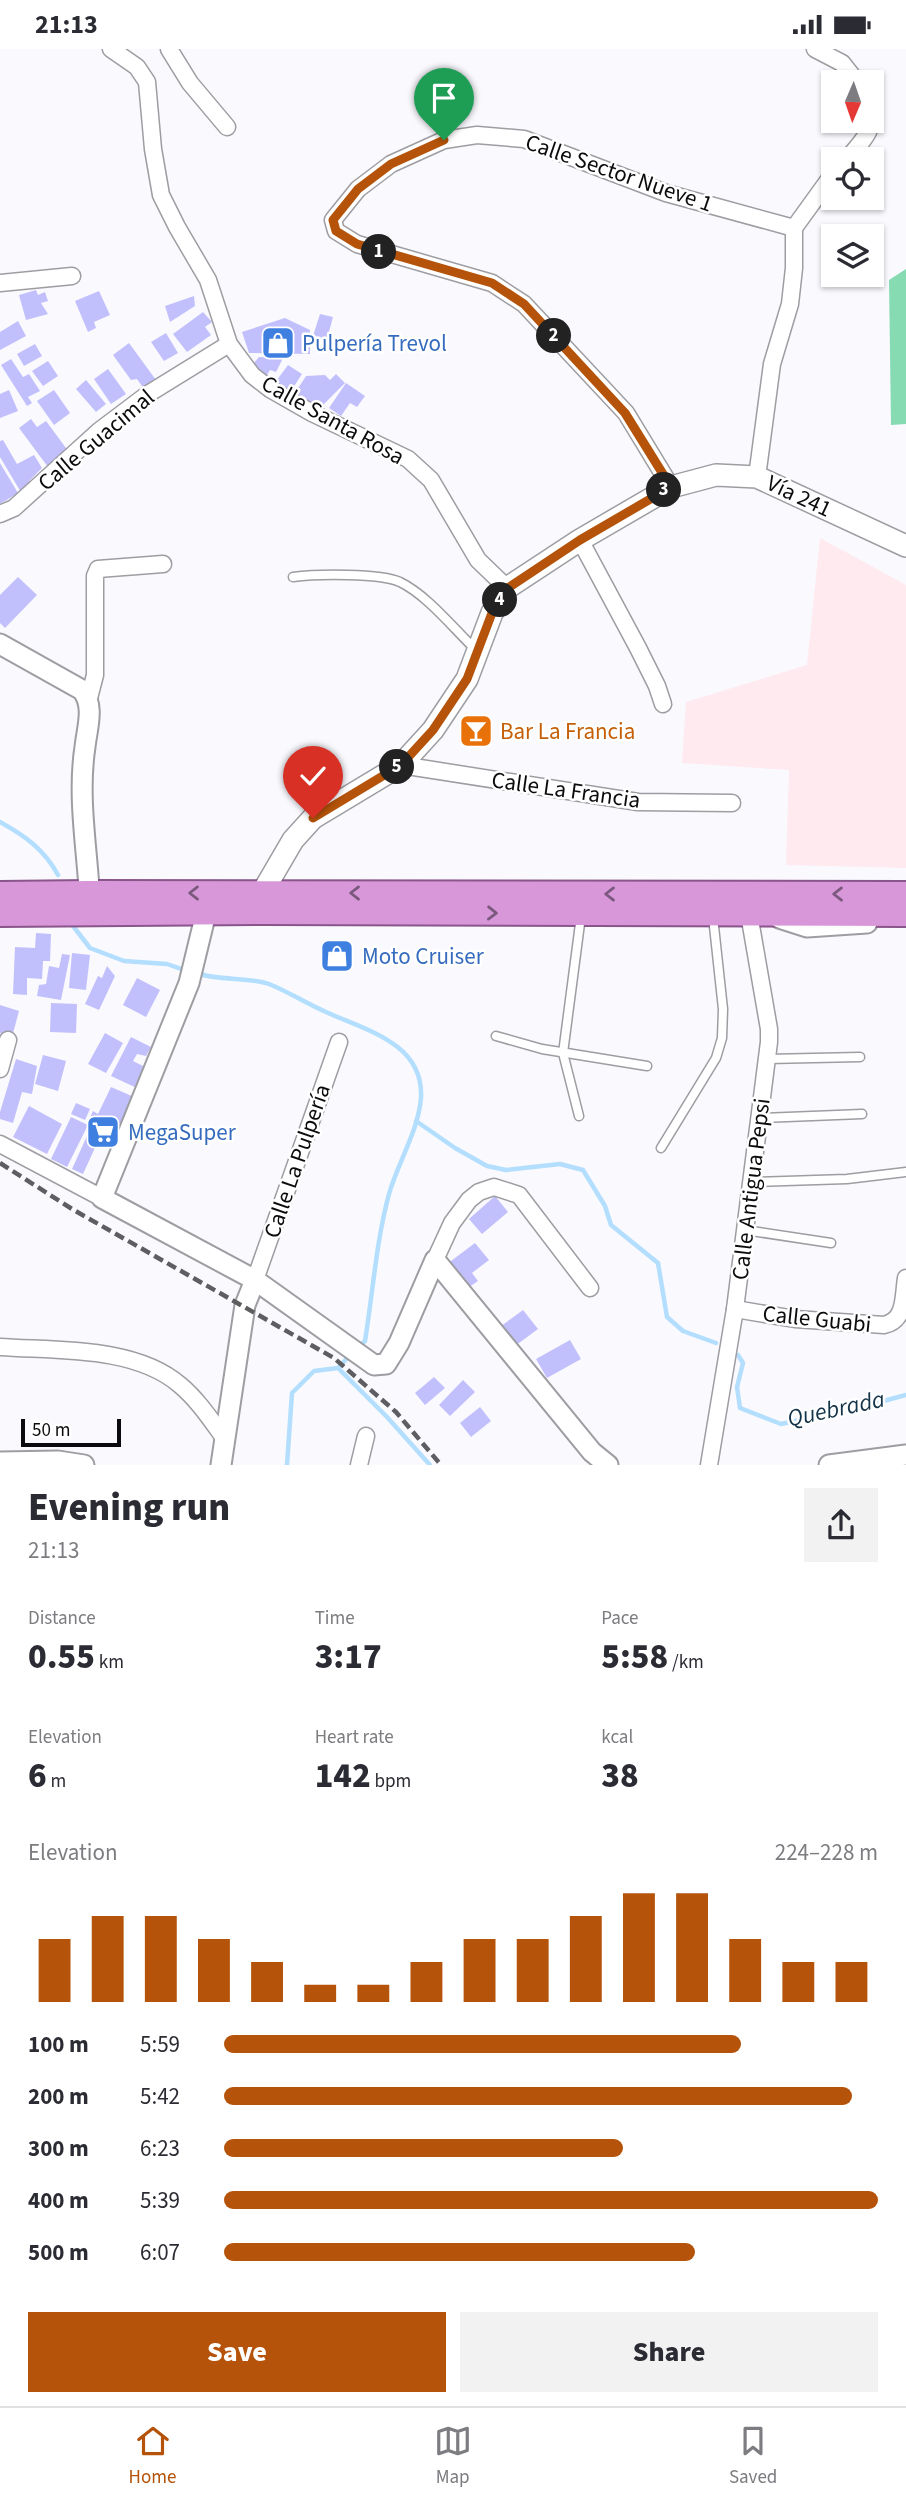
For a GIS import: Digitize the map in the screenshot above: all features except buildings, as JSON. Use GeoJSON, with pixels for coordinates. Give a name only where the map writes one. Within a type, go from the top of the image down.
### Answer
{"type":"FeatureCollection","features":[{"type":"Feature","properties":{"kind":"highway"},"geometry":{"type":"LineString","coordinates":[[0,894],[206,913],[263,903],[581,914],[906,914]]}},
{"type":"Feature","properties":{"kind":"highway"},"geometry":{"type":"LineString","coordinates":[[0,914],[90,903],[906,894]]}},
{"type":"Feature","properties":{"kind":"main road","name":"Vía 241"},"geometry":{"type":"LineString","coordinates":[[263,903],[293,840],[313,818],[401,765],[433,730],[467,679],[492,613],[508,588],[580,540],[671,487],[716,475],[757,477],[906,546]]}},
{"type":"Feature","properties":{"kind":"street"},"geometry":{"type":"LineString","coordinates":[[169,49],[190,83],[226,127]]}},
{"type":"Feature","properties":{"kind":"street"},"geometry":{"type":"LineString","coordinates":[[815,49],[842,63],[848,70]]}},
{"type":"Feature","properties":{"kind":"street","name":"Calle Santa Rosa"},"geometry":{"type":"LineString","coordinates":[[114,50],[137,67],[147,82],[153,149],[161,195],[208,281],[229,344],[252,375],[270,389],[312,413],[408,459],[431,481],[478,560],[508,588]]}},
{"type":"Feature","properties":{"kind":"street","name":"Calle Sector Nueve 1"},"geometry":{"type":"LineString","coordinates":[[671,487],[625,413],[524,304],[492,283],[357,244],[336,231],[333,220],[358,189],[391,164],[444,140],[477,135],[524,139],[666,193],[794,228]]}},
{"type":"Feature","properties":{"kind":"street"},"geometry":{"type":"LineString","coordinates":[[757,477],[772,364],[790,304],[794,268],[794,228],[821,191]]}},
{"type":"Feature","properties":{"kind":"street"},"geometry":{"type":"LineString","coordinates":[[0,283],[72,276]]}},
{"type":"Feature","properties":{"kind":"street","name":"Calle Guacimal"},"geometry":{"type":"LineString","coordinates":[[0,515],[14,508],[99,431],[148,394],[229,344]]}},
{"type":"Feature","properties":{"kind":"street"},"geometry":{"type":"LineString","coordinates":[[580,540],[638,648],[663,704]]}},
{"type":"Feature","properties":{"kind":"street"},"geometry":{"type":"LineString","coordinates":[[90,903],[81,770],[94,675],[95,576],[98,569],[163,564]]}},
{"type":"Feature","properties":{"kind":"street"},"geometry":{"type":"LineString","coordinates":[[0,644],[82,690],[89,698]]}},
{"type":"Feature","properties":{"kind":"street","name":"Calle La Francia"},"geometry":{"type":"LineString","coordinates":[[401,765],[638,802],[732,803]]}},
{"type":"Feature","properties":{"kind":"street"},"geometry":{"type":"LineString","coordinates":[[102,1198],[189,983],[206,913]]}},
{"type":"Feature","properties":{"kind":"street"},"geometry":{"type":"LineString","coordinates":[[759,914],[807,927],[906,922]]}},
{"type":"Feature","properties":{"kind":"street","name":"Calle Antigua Pepsi"},"geometry":{"type":"LineString","coordinates":[[709,1465],[735,1310],[767,1059],[769,1029],[759,914]]}},
{"type":"Feature","properties":{"kind":"street"},"geometry":{"type":"LineString","coordinates":[[0,1069],[8,1040]]}},
{"type":"Feature","properties":{"kind":"street","name":"Calle La Pulpería"},"geometry":{"type":"LineString","coordinates":[[255,1280],[339,1042]]}},
{"type":"Feature","properties":{"kind":"street"},"geometry":{"type":"LineString","coordinates":[[0,1144],[255,1280],[374,1365],[386,1364],[391,1358],[452,1223],[479,1192],[494,1188],[519,1195],[590,1288]]}},
{"type":"Feature","properties":{"kind":"street"},"geometry":{"type":"LineString","coordinates":[[435,1260],[592,1452],[608,1465]]}},
{"type":"Feature","properties":{"kind":"street","name":"Calle Guabi"},"geometry":{"type":"LineString","coordinates":[[735,1310],[837,1323],[884,1325],[902,1320],[906,1278]]}},
{"type":"Feature","properties":{"kind":"street"},"geometry":{"type":"LineString","coordinates":[[221,1465],[245,1305],[255,1280]]}},
{"type":"Feature","properties":{"kind":"street"},"geometry":{"type":"LineString","coordinates":[[0,1347],[102,1354],[134,1360],[158,1370],[179,1384],[196,1400],[225,1439]]}},
{"type":"Feature","properties":{"kind":"street"},"geometry":{"type":"LineString","coordinates":[[359,1465],[366,1436]]}},
{"type":"Feature","properties":{"kind":"street"},"geometry":{"type":"LineString","coordinates":[[834,1464],[906,1455]]}},
{"type":"Feature","properties":{"kind":"street"},"geometry":{"type":"LineString","coordinates":[[0,1462],[47,1460],[84,1465]]}},
{"type":"Feature","properties":{"kind":"lane"},"geometry":{"type":"LineString","coordinates":[[293,577],[317,573],[398,581],[416,592],[477,651]]}},
{"type":"Feature","properties":{"kind":"lane"},"geometry":{"type":"LineString","coordinates":[[579,1116],[563,1053],[581,914]]}},
{"type":"Feature","properties":{"kind":"lane"},"geometry":{"type":"LineString","coordinates":[[661,1147],[716,1058],[722,1038],[723,1009],[713,914]]}},
{"type":"Feature","properties":{"kind":"lane"},"geometry":{"type":"LineString","coordinates":[[496,1036],[563,1053],[647,1066]]}},
{"type":"Feature","properties":{"kind":"lane"},"geometry":{"type":"LineString","coordinates":[[767,1059],[860,1057]]}},
{"type":"Feature","properties":{"kind":"lane"},"geometry":{"type":"LineString","coordinates":[[760,1118],[862,1114]]}},
{"type":"Feature","properties":{"kind":"lane"},"geometry":{"type":"LineString","coordinates":[[752,1182],[847,1179],[906,1172]]}},
{"type":"Feature","properties":{"kind":"lane"},"geometry":{"type":"LineString","coordinates":[[745,1230],[831,1243]]}},
{"type":"Feature","properties":{"kind":"shaded area"},"geometry":{"type":"Polygon","coordinates":[[[820,538],[906,585],[906,868],[786,865],[789,770],[682,763],[686,702],[807,665],[820,538]]]}},
{"type":"Feature","properties":{"kind":"green space"},"geometry":{"type":"Polygon","coordinates":[[[906,269],[906,424],[891,425],[889,280],[906,269]]]}},
{"type":"Feature","properties":{"kind":"waterway"},"geometry":{"type":"LineString","coordinates":[[0,822],[33,844],[47,858],[58,875]]}},
{"type":"Feature","properties":{"kind":"waterway"},"geometry":{"type":"LineString","coordinates":[[73,926],[90,948],[124,961],[167,964],[187,971]]}},
{"type":"Feature","properties":{"kind":"waterway"},"geometry":{"type":"LineString","coordinates":[[196,973],[269,984],[389,1041],[403,1051],[413,1064],[419,1079],[419,1111],[389,1194],[365,1341],[357,1348]]}},
{"type":"Feature","properties":{"kind":"waterway","name":"Quebrada"},"geometry":{"type":"LineString","coordinates":[[416,1121],[487,1166],[506,1170],[560,1164],[583,1170],[605,1206],[611,1225],[658,1263],[667,1317],[683,1331],[716,1343]]}},
{"type":"Feature","properties":{"kind":"waterway"},"geometry":{"type":"LineString","coordinates":[[287,1465],[292,1393],[314,1371],[338,1368],[351,1354]]}},
{"type":"Feature","properties":{"kind":"waterway","name":"Quebrada"},"geometry":{"type":"LineString","coordinates":[[738,1355],[743,1363],[737,1387],[740,1408],[781,1424],[810,1418],[851,1402],[880,1402],[906,1395]]}},
{"type":"Feature","properties":{"kind":"waterway"},"geometry":{"type":"LineString","coordinates":[[338,1368],[430,1465]]}},
{"type":"Feature","properties":{"kind":"railway"},"geometry":{"type":"LineString","coordinates":[[0,1163],[72,1209],[334,1358],[396,1412],[441,1465]]}},
{"type":"Feature","properties":{"kind":"place","name":"Pulpería Trevol"},"geometry":{"type":"Point","coordinates":[278,343]}},
{"type":"Feature","properties":{"kind":"place","name":"Bar La Francia"},"geometry":{"type":"Point","coordinates":[476,731]}},
{"type":"Feature","properties":{"kind":"place","name":"Moto Cruiser"},"geometry":{"type":"Point","coordinates":[337,956]}},
{"type":"Feature","properties":{"kind":"place","name":"MegaSuper"},"geometry":{"type":"Point","coordinates":[103,1132]}},
{"type":"Feature","properties":{"kind":"route"},"geometry":{"type":"LineString","coordinates":[[313,818],[401,765],[433,730],[467,679],[492,613],[508,588],[580,540],[671,487],[625,413],[524,304],[492,283],[357,244],[336,231],[333,220],[358,189],[391,164],[444,140]]}}]}
